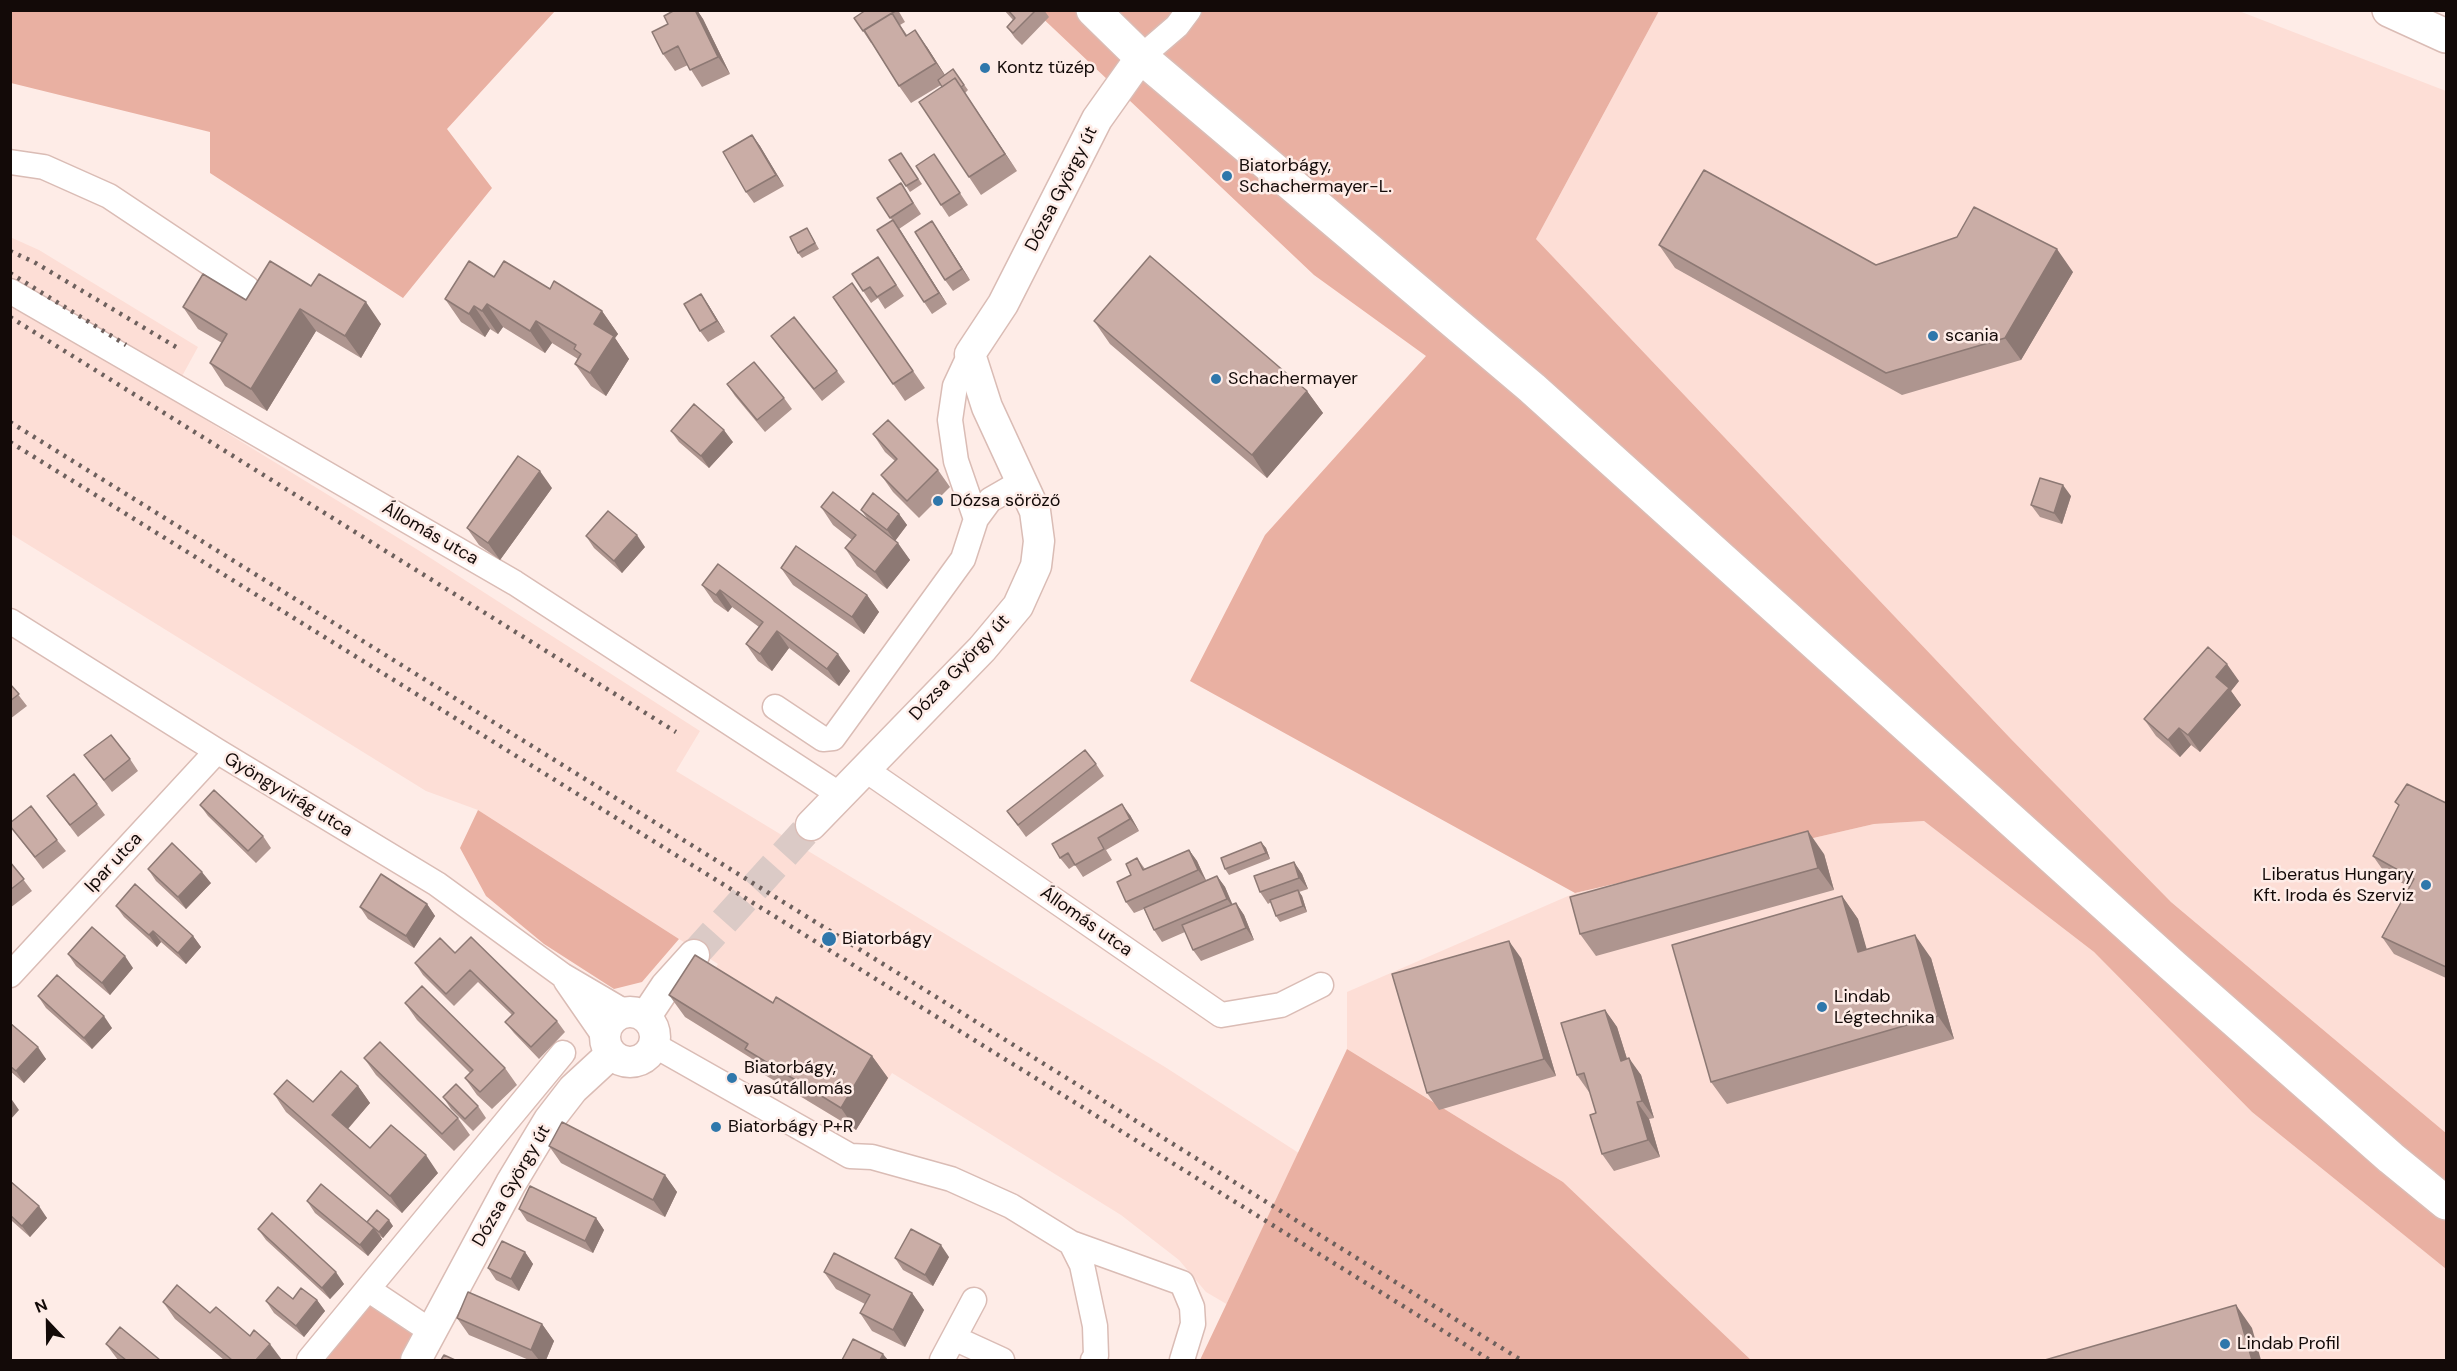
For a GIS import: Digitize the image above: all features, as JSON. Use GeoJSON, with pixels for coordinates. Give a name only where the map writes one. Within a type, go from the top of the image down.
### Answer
{"type":"FeatureCollection","features":[{"type":"Feature","properties":{"kind":"main road"},"geometry":{"type":"LineString","coordinates":[[1093,10],[1141,57],[1532,388],[2173,966],[2391,1158],[2446,1203]]}},
{"type":"Feature","properties":{"kind":"main road"},"geometry":{"type":"LineString","coordinates":[[2389,10],[2446,36]]}},
{"type":"Feature","properties":{"kind":"street"},"geometry":{"type":"LineString","coordinates":[[1141,57],[1177,26],[1189,10]]}},
{"type":"Feature","properties":{"kind":"street","name":"Dózsa György út"},"geometry":{"type":"LineString","coordinates":[[976,519],[956,461],[950,420],[955,386],[970,354],[1003,304],[1097,119],[1141,57]]}},
{"type":"Feature","properties":{"kind":"street"},"geometry":{"type":"LineString","coordinates":[[10,162],[44,166],[109,196],[247,288]]}},
{"type":"Feature","properties":{"kind":"street","name":"Állomás utca"},"geometry":{"type":"LineString","coordinates":[[10,291],[515,583],[839,794]]}},
{"type":"Feature","properties":{"kind":"street","name":"Dózsa György út"},"geometry":{"type":"LineString","coordinates":[[811,825],[863,768],[982,649],[1018,606],[1036,566],[1039,541],[1035,511],[987,406],[970,354]]}},
{"type":"Feature","properties":{"kind":"street"},"geometry":{"type":"LineString","coordinates":[[775,707],[823,739],[833,738],[963,559],[976,519],[990,500],[1023,481]]}},
{"type":"Feature","properties":{"kind":"street","name":"Gyöngyvirág utca"},"geometry":{"type":"LineString","coordinates":[[10,621],[437,884],[562,975],[635,1014]]}},
{"type":"Feature","properties":{"kind":"street","name":"Ipar utca"},"geometry":{"type":"LineString","coordinates":[[10,975],[218,751]]}},
{"type":"Feature","properties":{"kind":"street","name":"Állomás utca"},"geometry":{"type":"LineString","coordinates":[[863,768],[1221,1016],[1281,1005],[1321,984]]}},
{"type":"Feature","properties":{"kind":"street","name":"Dózsa György út"},"geometry":{"type":"LineString","coordinates":[[416,1360],[511,1183],[549,1120],[608,1045],[609,1022],[615,1016],[635,1014],[666,986],[694,955]]}},
{"type":"Feature","properties":{"kind":"street","name":"Gyöngyvirág utca"},"geometry":{"type":"LineString","coordinates":[[562,975],[608,1045]]}},
{"type":"Feature","properties":{"kind":"street"},"geometry":{"type":"LineString","coordinates":[[608,1045],[622,1061],[635,1062],[647,1056],[654,1045],[656,1034],[635,1014]]}},
{"type":"Feature","properties":{"kind":"street"},"geometry":{"type":"LineString","coordinates":[[654,1045],[850,1156],[872,1157],[951,1179],[1011,1206],[1071,1243],[1182,1283],[1192,1307],[1193,1324],[1182,1360]]}},
{"type":"Feature","properties":{"kind":"street","name":"Dózsa György út"},"geometry":{"type":"LineString","coordinates":[[309,1360],[563,1053]]}},
{"type":"Feature","properties":{"kind":"street"},"geometry":{"type":"LineString","coordinates":[[524,1100],[549,1120]]}},
{"type":"Feature","properties":{"kind":"street"},"geometry":{"type":"LineString","coordinates":[[1071,1243],[1082,1265],[1095,1326],[1097,1359]]}},
{"type":"Feature","properties":{"kind":"street"},"geometry":{"type":"LineString","coordinates":[[369,1290],[432,1332]]}},
{"type":"Feature","properties":{"kind":"street"},"geometry":{"type":"LineString","coordinates":[[942,1360],[974,1300]]}},
{"type":"Feature","properties":{"kind":"street"},"geometry":{"type":"LineString","coordinates":[[954,1338],[1002,1360]]}},
{"type":"Feature","properties":{"kind":"shaded area"},"geometry":{"type":"Polygon","coordinates":[[[11,10],[555,11],[447,129],[492,188],[403,298],[210,173],[210,132],[11,83],[11,10]]]}},
{"type":"Feature","properties":{"kind":"shaded area"},"geometry":{"type":"Polygon","coordinates":[[[1035,11],[1659,11],[1536,239],[2011,739],[2171,902],[2446,1133],[2446,1269],[2252,1112],[2094,952],[1924,821],[1874,824],[1575,893],[1190,681],[1265,535],[1426,356],[1314,275],[1035,11]]]}},
{"type":"Feature","properties":{"kind":"shaded area"},"geometry":{"type":"Polygon","coordinates":[[[1659,11],[2239,11],[2446,91],[2446,1133],[2171,902],[2011,739],[1536,239],[1659,11]]]}},
{"type":"Feature","properties":{"kind":"shaded area"},"geometry":{"type":"Polygon","coordinates":[[[10,237],[39,250],[198,347],[170,398],[418,550],[700,731],[676,771],[1165,1067],[1431,1238],[1322,1360],[1206,1292],[1179,1260],[1121,1215],[892,1073],[856,1130],[760,1072],[763,1066],[685,1017],[718,964],[478,810],[426,791],[11,534],[10,237]]]}},
{"type":"Feature","properties":{"kind":"shaded area"},"geometry":{"type":"Polygon","coordinates":[[[478,810],[679,939],[642,982],[614,989],[544,944],[486,896],[460,848],[478,810]]]}},
{"type":"Feature","properties":{"kind":"shaded area"},"geometry":{"type":"Polygon","coordinates":[[[1924,821],[2094,952],[2252,1112],[2446,1269],[2446,1360],[1751,1360],[1563,1182],[1347,1049],[1347,992],[1575,893],[1874,824],[1924,821]]]}},
{"type":"Feature","properties":{"kind":"shaded area"},"geometry":{"type":"Polygon","coordinates":[[[1347,1049],[1563,1182],[1751,1360],[1200,1360],[1347,1049]]]}},
{"type":"Feature","properties":{"kind":"shaded area"},"geometry":{"type":"Polygon","coordinates":[[[369,1290],[432,1332],[416,1360],[309,1360],[369,1290]]]}},
{"type":"Feature","properties":{"kind":"building"},"geometry":{"type":"Polygon","coordinates":[[[675,10],[695,10],[718,57],[690,70],[678,46],[663,54],[652,32],[668,24],[664,16],[675,10]]]}},
{"type":"Feature","properties":{"kind":"building"},"geometry":{"type":"Polygon","coordinates":[[[866,10],[897,10],[863,31],[854,18],[866,10]]]}},
{"type":"Feature","properties":{"kind":"building"},"geometry":{"type":"Polygon","coordinates":[[[1008,10],[1036,10],[1013,33],[1007,27],[1015,18],[1008,10]]]}},
{"type":"Feature","properties":{"kind":"building"},"geometry":{"type":"Polygon","coordinates":[[[892,13],[906,36],[915,30],[936,63],[899,86],[864,30],[892,13]]]}},
{"type":"Feature","properties":{"kind":"building"},"geometry":{"type":"Polygon","coordinates":[[[953,69],[964,85],[961,87],[955,78],[942,87],[938,80],[953,69]]]}},
{"type":"Feature","properties":{"kind":"building"},"geometry":{"type":"Polygon","coordinates":[[[955,78],[1005,154],[969,177],[919,102],[955,78]]]}},
{"type":"Feature","properties":{"kind":"building"},"geometry":{"type":"Polygon","coordinates":[[[752,135],[776,175],[746,192],[723,152],[752,135]]]}},
{"type":"Feature","properties":{"kind":"building"},"geometry":{"type":"Polygon","coordinates":[[[901,153],[918,179],[906,186],[889,160],[901,153]]]}},
{"type":"Feature","properties":{"kind":"building"},"geometry":{"type":"Polygon","coordinates":[[[934,154],[960,193],[941,205],[916,166],[934,154]]]}},
{"type":"Feature","properties":{"kind":"building"},"geometry":{"type":"Polygon","coordinates":[[[1704,170],[1876,265],[1957,237],[1974,207],[2057,249],[2005,338],[1886,373],[1659,245],[1704,170]]]}},
{"type":"Feature","properties":{"kind":"building"},"geometry":{"type":"Polygon","coordinates":[[[901,183],[913,203],[890,218],[877,198],[901,183]]]}},
{"type":"Feature","properties":{"kind":"building"},"geometry":{"type":"Polygon","coordinates":[[[893,220],[939,293],[924,302],[877,230],[893,220]]]}},
{"type":"Feature","properties":{"kind":"building"},"geometry":{"type":"Polygon","coordinates":[[[932,221],[962,269],[945,280],[915,232],[932,221]]]}},
{"type":"Feature","properties":{"kind":"building"},"geometry":{"type":"Polygon","coordinates":[[[807,228],[815,243],[798,253],[790,237],[807,228]]]}},
{"type":"Feature","properties":{"kind":"building","name":"Schachermayer"},"geometry":{"type":"Polygon","coordinates":[[[1150,256],[1307,391],[1252,455],[1094,321],[1150,256]]]}},
{"type":"Feature","properties":{"kind":"building"},"geometry":{"type":"Polygon","coordinates":[[[878,257],[896,285],[877,297],[870,287],[863,291],[852,274],[878,257]]]}},
{"type":"Feature","properties":{"kind":"building"},"geometry":{"type":"Polygon","coordinates":[[[270,261],[311,286],[319,274],[366,302],[345,336],[300,309],[251,389],[210,363],[227,334],[183,307],[203,274],[246,300],[270,261]]]}},
{"type":"Feature","properties":{"kind":"building"},"geometry":{"type":"Polygon","coordinates":[[[469,261],[494,277],[504,261],[550,289],[554,281],[602,311],[594,324],[614,336],[590,373],[575,364],[581,354],[574,349],[576,345],[536,321],[530,331],[487,304],[482,311],[474,306],[469,314],[445,299],[469,261]]]}},
{"type":"Feature","properties":{"kind":"building"},"geometry":{"type":"Polygon","coordinates":[[[852,283],[913,371],[893,384],[833,297],[852,283]]]}},
{"type":"Feature","properties":{"kind":"building"},"geometry":{"type":"Polygon","coordinates":[[[701,294],[717,321],[700,331],[684,304],[701,294]]]}},
{"type":"Feature","properties":{"kind":"building"},"geometry":{"type":"Polygon","coordinates":[[[794,317],[837,371],[814,389],[771,336],[794,317]]]}},
{"type":"Feature","properties":{"kind":"building"},"geometry":{"type":"Polygon","coordinates":[[[754,362],[784,398],[757,420],[727,384],[754,362]]]}},
{"type":"Feature","properties":{"kind":"building"},"geometry":{"type":"Polygon","coordinates":[[[694,404],[724,430],[701,456],[671,431],[694,404]]]}},
{"type":"Feature","properties":{"kind":"building"},"geometry":{"type":"Polygon","coordinates":[[[888,420],[938,470],[907,501],[881,475],[897,459],[873,434],[888,420]]]}},
{"type":"Feature","properties":{"kind":"building"},"geometry":{"type":"Polygon","coordinates":[[[518,456],[540,471],[488,543],[467,528],[518,456]]]}},
{"type":"Feature","properties":{"kind":"building"},"geometry":{"type":"Polygon","coordinates":[[[2040,478],[2063,485],[2054,513],[2031,505],[2040,478]]]}},
{"type":"Feature","properties":{"kind":"building"},"geometry":{"type":"Polygon","coordinates":[[[833,492],[898,543],[875,572],[845,548],[856,535],[821,507],[833,492]]]}},
{"type":"Feature","properties":{"kind":"building"},"geometry":{"type":"Polygon","coordinates":[[[873,493],[899,514],[887,530],[861,510],[873,493]]]}},
{"type":"Feature","properties":{"kind":"building"},"geometry":{"type":"Polygon","coordinates":[[[608,511],[637,535],[614,561],[586,536],[608,511]]]}},
{"type":"Feature","properties":{"kind":"building"},"geometry":{"type":"Polygon","coordinates":[[[796,546],[867,595],[852,617],[781,568],[796,546]]]}},
{"type":"Feature","properties":{"kind":"building"},"geometry":{"type":"Polygon","coordinates":[[[718,564],[838,654],[827,669],[777,631],[760,654],[746,644],[763,622],[720,590],[716,595],[702,585],[718,564]]]}},
{"type":"Feature","properties":{"kind":"building"},"geometry":{"type":"Polygon","coordinates":[[[2208,647],[2227,664],[2216,677],[2229,688],[2188,735],[2179,728],[2168,740],[2144,719],[2208,647]]]}},
{"type":"Feature","properties":{"kind":"building"},"geometry":{"type":"Polygon","coordinates":[[[10,684],[19,694],[10,701],[10,684]]]}},
{"type":"Feature","properties":{"kind":"building"},"geometry":{"type":"Polygon","coordinates":[[[111,735],[130,759],[104,780],[84,755],[111,735]]]}},
{"type":"Feature","properties":{"kind":"building"},"geometry":{"type":"Polygon","coordinates":[[[1085,750],[1096,764],[1018,825],[1007,811],[1085,750]]]}},
{"type":"Feature","properties":{"kind":"building"},"geometry":{"type":"Polygon","coordinates":[[[74,774],[97,804],[70,825],[47,796],[74,774]]]}},
{"type":"Feature","properties":{"kind":"building","name":"Liberatus Hungary Kft. Iroda és Szerviz"},"geometry":{"type":"Polygon","coordinates":[[[2407,784],[2446,803],[2446,967],[2382,937],[2414,879],[2373,856],[2399,805],[2395,802],[2407,784]]]}},
{"type":"Feature","properties":{"kind":"building"},"geometry":{"type":"Polygon","coordinates":[[[214,790],[263,836],[248,851],[200,805],[214,790]]]}},
{"type":"Feature","properties":{"kind":"building"},"geometry":{"type":"Polygon","coordinates":[[[1122,804],[1130,819],[1098,838],[1104,849],[1075,865],[1068,853],[1060,858],[1052,844],[1122,804]]]}},
{"type":"Feature","properties":{"kind":"building"},"geometry":{"type":"Polygon","coordinates":[[[31,806],[57,840],[35,857],[10,826],[10,823],[31,806]]]}},
{"type":"Feature","properties":{"kind":"building"},"geometry":{"type":"Polygon","coordinates":[[[1808,831],[1818,868],[1580,934],[1570,897],[1808,831]]]}},
{"type":"Feature","properties":{"kind":"building"},"geometry":{"type":"Polygon","coordinates":[[[1261,842],[1266,853],[1225,869],[1221,858],[1261,842]]]}},
{"type":"Feature","properties":{"kind":"building"},"geometry":{"type":"Polygon","coordinates":[[[172,843],[202,872],[178,897],[148,869],[172,843]]]}},
{"type":"Feature","properties":{"kind":"building"},"geometry":{"type":"Polygon","coordinates":[[[1189,850],[1198,870],[1126,902],[1117,882],[1131,875],[1126,864],[1137,858],[1143,870],[1189,850]]]}},
{"type":"Feature","properties":{"kind":"building"},"geometry":{"type":"Polygon","coordinates":[[[10,862],[24,879],[10,890],[10,862]]]}},
{"type":"Feature","properties":{"kind":"building"},"geometry":{"type":"Polygon","coordinates":[[[1294,862],[1299,878],[1260,892],[1254,876],[1294,862]]]}},
{"type":"Feature","properties":{"kind":"building"},"geometry":{"type":"Polygon","coordinates":[[[381,874],[427,904],[406,936],[360,907],[381,874]]]}},
{"type":"Feature","properties":{"kind":"building"},"geometry":{"type":"Polygon","coordinates":[[[1217,876],[1227,899],[1154,930],[1144,908],[1217,876]]]}},
{"type":"Feature","properties":{"kind":"building"},"geometry":{"type":"Polygon","coordinates":[[[135,884],[193,936],[178,953],[153,931],[149,935],[116,906],[135,884]]]}},
{"type":"Feature","properties":{"kind":"building"},"geometry":{"type":"Polygon","coordinates":[[[1298,890],[1303,906],[1276,916],[1270,900],[1298,890]]]}},
{"type":"Feature","properties":{"kind":"building","name":"Lindab Légtechnika"},"geometry":{"type":"Polygon","coordinates":[[[1842,896],[1858,952],[1915,935],[1938,1016],[1711,1082],[1672,945],[1842,896]]]}},
{"type":"Feature","properties":{"kind":"building"},"geometry":{"type":"Polygon","coordinates":[[[1236,903],[1246,928],[1193,950],[1182,925],[1236,903]]]}},
{"type":"Feature","properties":{"kind":"building"},"geometry":{"type":"Polygon","coordinates":[[[92,927],[125,956],[102,983],[68,954],[92,927]]]}},
{"type":"Feature","properties":{"kind":"building"},"geometry":{"type":"Polygon","coordinates":[[[471,937],[557,1021],[531,1047],[505,1022],[514,1013],[470,970],[446,994],[415,963],[440,938],[455,953],[471,937]]]}},
{"type":"Feature","properties":{"kind":"building"},"geometry":{"type":"Polygon","coordinates":[[[1509,941],[1544,1059],[1427,1093],[1392,974],[1509,941]]]}},
{"type":"Feature","properties":{"kind":"building"},"geometry":{"type":"Polygon","coordinates":[[[695,955],[773,1003],[776,997],[872,1056],[841,1108],[745,1049],[748,1044],[669,995],[695,955]]]}},
{"type":"Feature","properties":{"kind":"building"},"geometry":{"type":"Polygon","coordinates":[[[57,975],[104,1016],[84,1038],[38,996],[57,975]]]}},
{"type":"Feature","properties":{"kind":"building"},"geometry":{"type":"Polygon","coordinates":[[[422,986],[505,1068],[480,1092],[465,1078],[473,1070],[405,1003],[422,986]]]}},
{"type":"Feature","properties":{"kind":"building"},"geometry":{"type":"Polygon","coordinates":[[[1605,1010],[1621,1061],[1629,1058],[1642,1101],[1637,1102],[1648,1140],[1602,1154],[1590,1115],[1596,1113],[1584,1073],[1577,1075],[1561,1023],[1605,1010]]]}},
{"type":"Feature","properties":{"kind":"building"},"geometry":{"type":"Polygon","coordinates":[[[10,1023],[38,1047],[16,1071],[10,1066],[10,1023]]]}},
{"type":"Feature","properties":{"kind":"building"},"geometry":{"type":"Polygon","coordinates":[[[380,1042],[458,1118],[442,1134],[364,1058],[380,1042]]]}},
{"type":"Feature","properties":{"kind":"building"},"geometry":{"type":"Polygon","coordinates":[[[341,1071],[358,1086],[332,1115],[370,1148],[391,1125],[426,1155],[390,1196],[274,1094],[287,1080],[313,1102],[341,1071]]]}},
{"type":"Feature","properties":{"kind":"building"},"geometry":{"type":"Polygon","coordinates":[[[456,1084],[478,1106],[465,1119],[443,1097],[456,1084]]]}},
{"type":"Feature","properties":{"kind":"building"},"geometry":{"type":"Polygon","coordinates":[[[562,1122],[665,1175],[653,1200],[549,1146],[562,1122]]]}},
{"type":"Feature","properties":{"kind":"building"},"geometry":{"type":"Polygon","coordinates":[[[10,1181],[39,1206],[22,1226],[10,1215],[10,1181]]]}},
{"type":"Feature","properties":{"kind":"building"},"geometry":{"type":"Polygon","coordinates":[[[321,1184],[374,1228],[360,1245],[307,1201],[321,1184]]]}},
{"type":"Feature","properties":{"kind":"building"},"geometry":{"type":"Polygon","coordinates":[[[530,1186],[596,1218],[585,1241],[519,1209],[530,1186]]]}},
{"type":"Feature","properties":{"kind":"building"},"geometry":{"type":"Polygon","coordinates":[[[377,1210],[389,1220],[379,1232],[367,1222],[377,1210]]]}},
{"type":"Feature","properties":{"kind":"building"},"geometry":{"type":"Polygon","coordinates":[[[272,1213],[336,1272],[322,1288],[258,1229],[272,1213]]]}},
{"type":"Feature","properties":{"kind":"building"},"geometry":{"type":"Polygon","coordinates":[[[911,1229],[941,1245],[925,1275],[895,1258],[911,1229]]]}},
{"type":"Feature","properties":{"kind":"building"},"geometry":{"type":"Polygon","coordinates":[[[502,1241],[525,1252],[511,1279],[488,1268],[502,1241]]]}},
{"type":"Feature","properties":{"kind":"building"},"geometry":{"type":"Polygon","coordinates":[[[834,1253],[912,1293],[893,1330],[860,1313],[870,1295],[824,1272],[834,1253]]]}},
{"type":"Feature","properties":{"kind":"building"},"geometry":{"type":"Polygon","coordinates":[[[177,1285],[210,1313],[216,1307],[250,1336],[254,1330],[270,1344],[256,1360],[232,1360],[163,1302],[177,1285]]]}},
{"type":"Feature","properties":{"kind":"building"},"geometry":{"type":"Polygon","coordinates":[[[278,1287],[293,1299],[301,1288],[317,1300],[296,1326],[266,1301],[278,1287]]]}},
{"type":"Feature","properties":{"kind":"building"},"geometry":{"type":"Polygon","coordinates":[[[468,1292],[542,1324],[531,1350],[457,1318],[468,1292]]]}},
{"type":"Feature","properties":{"kind":"building"},"geometry":{"type":"Polygon","coordinates":[[[2236,1305],[2252,1360],[2045,1360],[2236,1305]]]}},
{"type":"Feature","properties":{"kind":"building"},"geometry":{"type":"Polygon","coordinates":[[[120,1327],[160,1360],[126,1360],[106,1344],[120,1327]]]}},
{"type":"Feature","properties":{"kind":"building"},"geometry":{"type":"Polygon","coordinates":[[[853,1339],[883,1354],[880,1360],[842,1360],[853,1339]]]}},
{"type":"Feature","properties":{"kind":"building"},"geometry":{"type":"Polygon","coordinates":[[[444,1355],[455,1360],[441,1360],[444,1355]]]}},
{"type":"Feature","properties":{"kind":"tunnel"},"geometry":{"type":"LineString","coordinates":[[694,955],[811,825]]}},
{"type":"Feature","properties":{"kind":"railway"},"geometry":{"type":"LineString","coordinates":[[10,251],[34,262],[176,347]]}},
{"type":"Feature","properties":{"kind":"railway"},"geometry":{"type":"LineString","coordinates":[[10,273],[126,345]]}},
{"type":"Feature","properties":{"kind":"railway"},"geometry":{"type":"LineString","coordinates":[[10,317],[676,732]]}},
{"type":"Feature","properties":{"kind":"railway"},"geometry":{"type":"LineString","coordinates":[[10,422],[1521,1360]]}},
{"type":"Feature","properties":{"kind":"railway"},"geometry":{"type":"LineString","coordinates":[[10,442],[1490,1360]]}},
{"type":"Feature","properties":{"kind":"place","name":"Kontz tüzép"},"geometry":{"type":"Point","coordinates":[985,68]}},
{"type":"Feature","properties":{"kind":"place","name":"Biatorbágy, Schachermayer-L."},"geometry":{"type":"Point","coordinates":[1227,176]}},
{"type":"Feature","properties":{"kind":"place","name":"scania"},"geometry":{"type":"Point","coordinates":[1933,336]}},
{"type":"Feature","properties":{"kind":"place","name":"Schachermayer"},"geometry":{"type":"Point","coordinates":[1216,379]}},
{"type":"Feature","properties":{"kind":"place","name":"Dózsa söröző"},"geometry":{"type":"Point","coordinates":[938,501]}},
{"type":"Feature","properties":{"kind":"place","name":"Liberatus Hungary Kft. Iroda és Szerviz"},"geometry":{"type":"Point","coordinates":[2426,885]}},
{"type":"Feature","properties":{"kind":"place","name":"Biatorbágy"},"geometry":{"type":"Point","coordinates":[829,939]}},
{"type":"Feature","properties":{"kind":"place","name":"Lindab Légtechnika"},"geometry":{"type":"Point","coordinates":[1822,1007]}},
{"type":"Feature","properties":{"kind":"place","name":"Biatorbágy, vasútállomás"},"geometry":{"type":"Point","coordinates":[732,1078]}},
{"type":"Feature","properties":{"kind":"place","name":"Biatorbágy P+R"},"geometry":{"type":"Point","coordinates":[716,1127]}},
{"type":"Feature","properties":{"kind":"place","name":"Lindab Profil"},"geometry":{"type":"Point","coordinates":[2225,1344]}}]}
